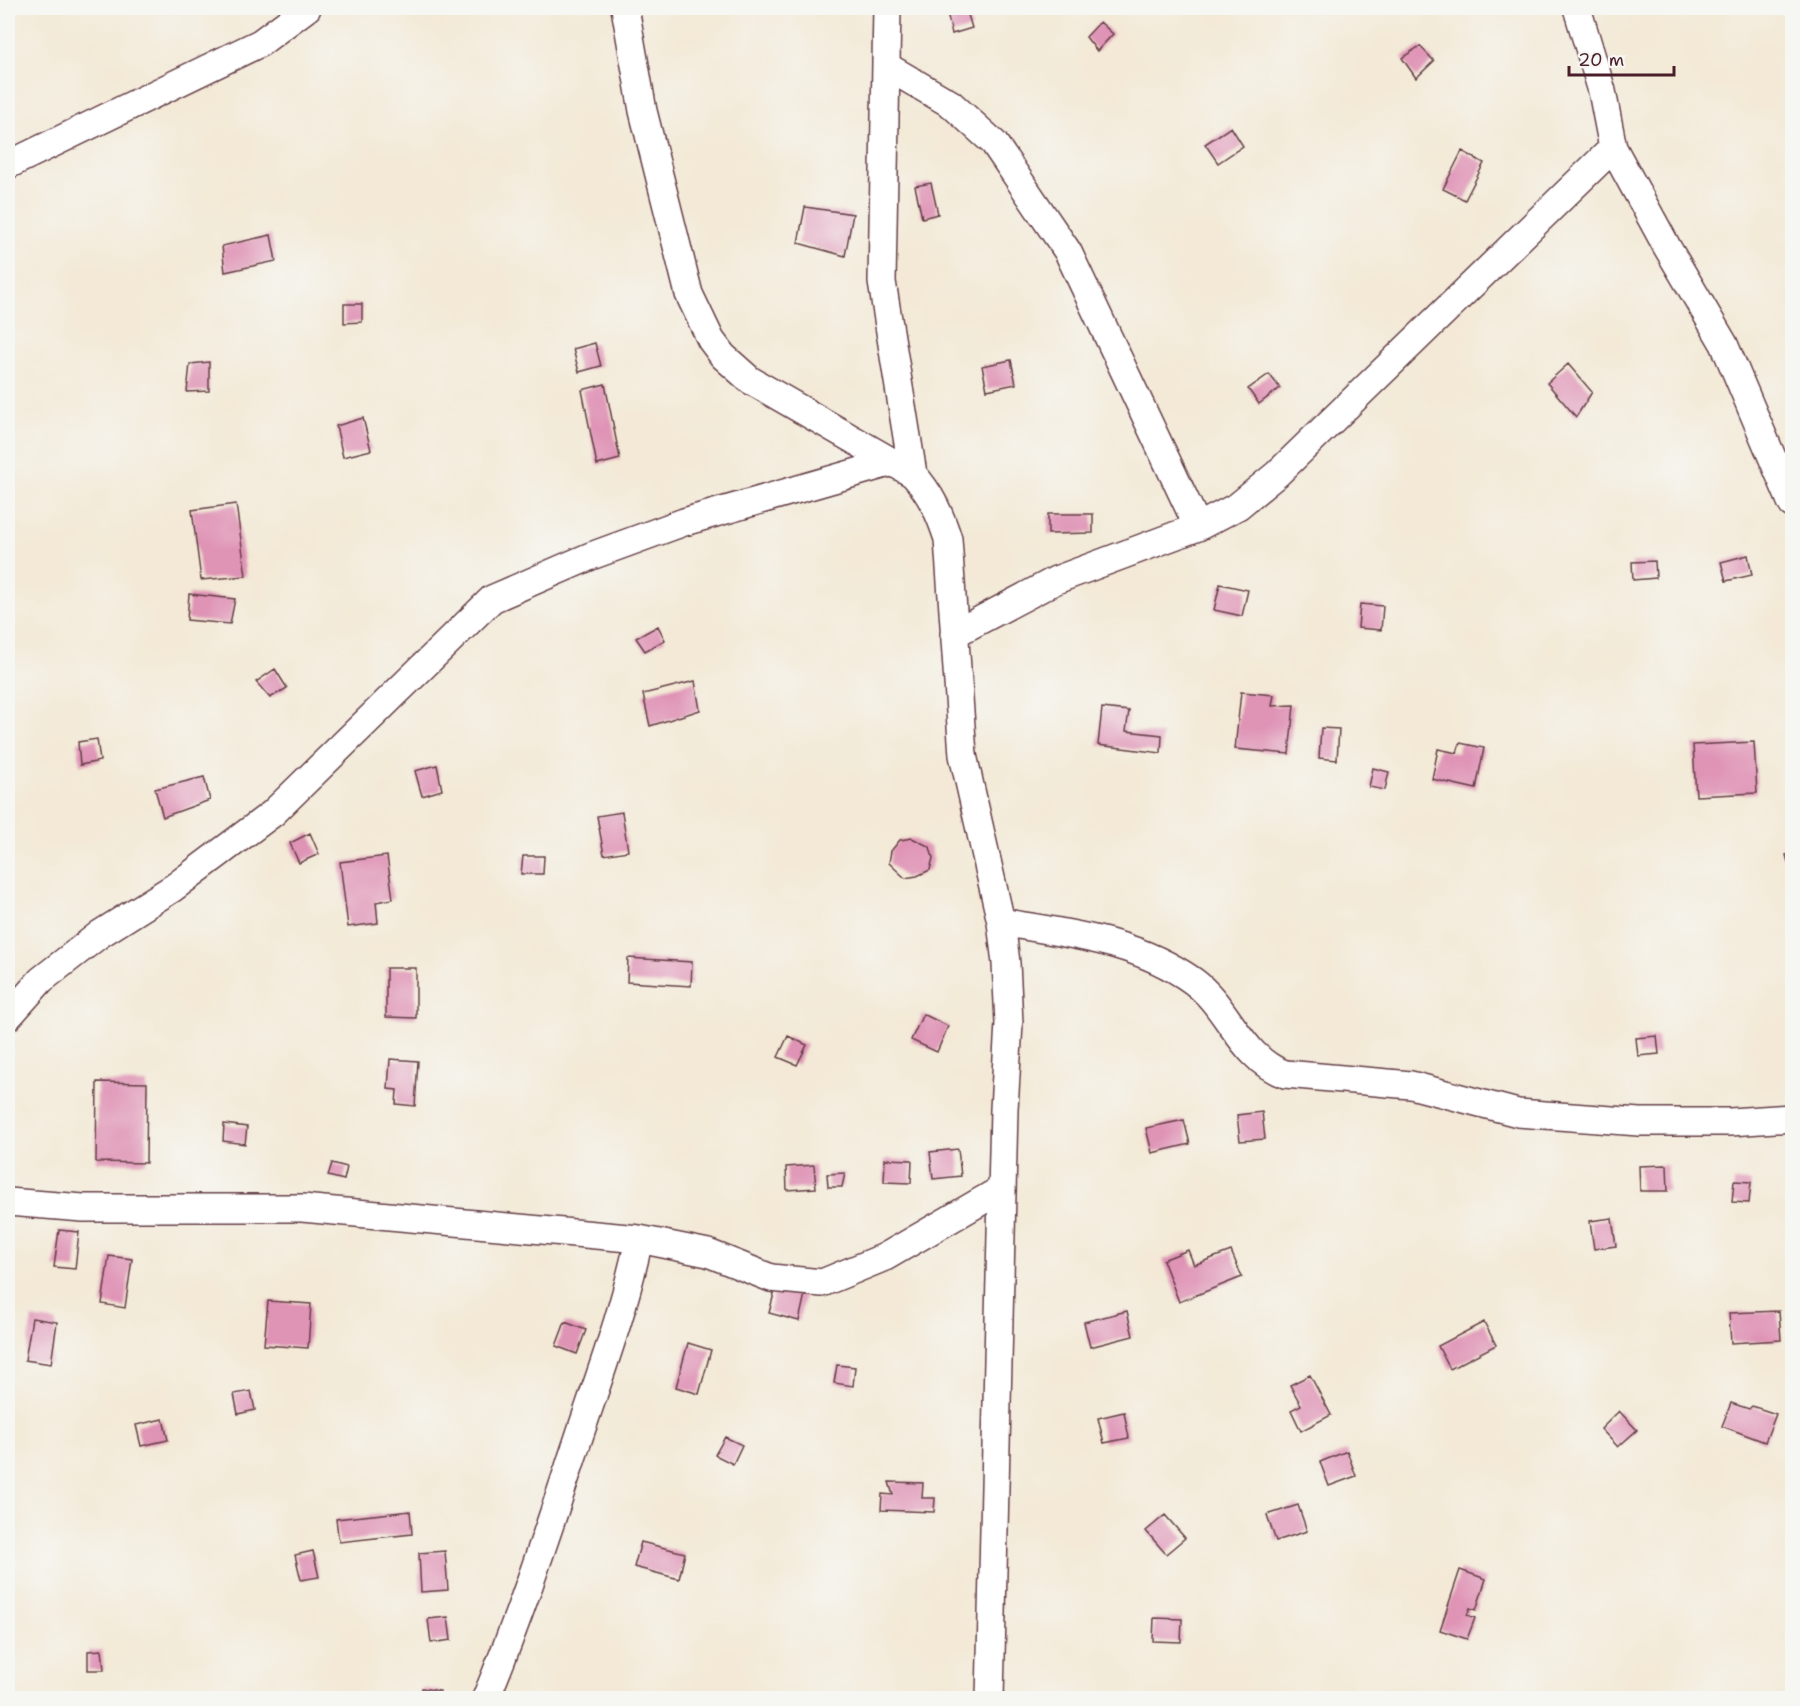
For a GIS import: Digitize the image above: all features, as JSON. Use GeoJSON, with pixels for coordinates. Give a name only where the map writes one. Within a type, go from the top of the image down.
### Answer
{"type":"FeatureCollection","features":[{"type":"Feature","properties":{"kind":"street"},"geometry":{"type":"LineString","coordinates":[[8,165],[260,43],[307,8]]}},
{"type":"Feature","properties":{"kind":"street"},"geometry":{"type":"LineString","coordinates":[[625,8],[643,111],[689,294],[711,340],[723,356],[750,380],[901,468],[926,489],[941,516],[948,539],[963,754],[976,821],[1001,922],[1009,1023],[1002,1189],[990,1698]]}},
{"type":"Feature","properties":{"kind":"street"},"geometry":{"type":"LineString","coordinates":[[887,8],[882,282],[901,468]]}},
{"type":"Feature","properties":{"kind":"street"},"geometry":{"type":"LineString","coordinates":[[1577,8],[1602,91],[1614,147],[1667,247],[1724,344],[1792,504]]}},
{"type":"Feature","properties":{"kind":"street"},"geometry":{"type":"LineString","coordinates":[[886,66],[951,104],[994,143],[1062,243],[1198,527]]}},
{"type":"Feature","properties":{"kind":"street"},"geometry":{"type":"LineString","coordinates":[[954,634],[1056,580],[1198,527],[1238,506],[1277,474],[1614,147]]}},
{"type":"Feature","properties":{"kind":"street"},"geometry":{"type":"LineString","coordinates":[[8,1017],[41,980],[99,934],[173,888],[273,813],[492,599],[591,556],[684,522],[901,468]]}},
{"type":"Feature","properties":{"kind":"street"},"geometry":{"type":"LineString","coordinates":[[1001,922],[1109,941],[1150,955],[1194,982],[1252,1052],[1271,1067],[1286,1074],[1411,1085],[1518,1113],[1639,1122],[1730,1122],[1792,1118]]}},
{"type":"Feature","properties":{"kind":"street"},"geometry":{"type":"LineString","coordinates":[[8,1202],[83,1208],[302,1208],[639,1239],[708,1253],[771,1278],[797,1283],[822,1283],[885,1257],[1002,1189]]}},
{"type":"Feature","properties":{"kind":"street"},"geometry":{"type":"LineString","coordinates":[[486,1698],[520,1616],[605,1360],[631,1276],[639,1239]]}},
{"type":"Feature","properties":{"kind":"building"},"geometry":{"type":"Polygon","coordinates":[[[743,8],[771,8],[770,12],[743,8]]]}},
{"type":"Feature","properties":{"kind":"building"},"geometry":{"type":"Polygon","coordinates":[[[966,8],[972,28],[952,34],[947,12],[966,8]]]}},
{"type":"Feature","properties":{"kind":"building"},"geometry":{"type":"Polygon","coordinates":[[[1100,22],[1113,34],[1097,51],[1086,37],[1100,22]]]}},
{"type":"Feature","properties":{"kind":"building"},"geometry":{"type":"Polygon","coordinates":[[[1420,46],[1434,61],[1416,78],[1402,58],[1420,46]]]}},
{"type":"Feature","properties":{"kind":"building"},"geometry":{"type":"Polygon","coordinates":[[[1231,127],[1243,146],[1218,163],[1205,144],[1231,127]]]}},
{"type":"Feature","properties":{"kind":"building"},"geometry":{"type":"Polygon","coordinates":[[[1462,151],[1484,163],[1465,200],[1443,189],[1462,151]]]}},
{"type":"Feature","properties":{"kind":"building"},"geometry":{"type":"Polygon","coordinates":[[[931,183],[938,214],[922,218],[915,186],[931,183]]]}},
{"type":"Feature","properties":{"kind":"building"},"geometry":{"type":"Polygon","coordinates":[[[805,207],[853,214],[845,256],[798,243],[805,207]]]}},
{"type":"Feature","properties":{"kind":"building"},"geometry":{"type":"Polygon","coordinates":[[[271,235],[276,261],[225,272],[222,246],[271,235]]]}},
{"type":"Feature","properties":{"kind":"building"},"geometry":{"type":"Polygon","coordinates":[[[8,275],[12,297],[8,298],[8,275]]]}},
{"type":"Feature","properties":{"kind":"building"},"geometry":{"type":"Polygon","coordinates":[[[344,304],[362,304],[362,322],[344,323],[344,304]]]}},
{"type":"Feature","properties":{"kind":"building"},"geometry":{"type":"Polygon","coordinates":[[[595,343],[601,366],[579,372],[573,349],[595,343]]]}},
{"type":"Feature","properties":{"kind":"building"},"geometry":{"type":"Polygon","coordinates":[[[1011,360],[1016,384],[987,390],[982,366],[1011,360]]]}},
{"type":"Feature","properties":{"kind":"building"},"geometry":{"type":"Polygon","coordinates":[[[209,362],[209,391],[187,392],[190,364],[209,362]]]}},
{"type":"Feature","properties":{"kind":"building"},"geometry":{"type":"Polygon","coordinates":[[[1568,364],[1592,392],[1576,417],[1547,383],[1568,364]]]}},
{"type":"Feature","properties":{"kind":"building"},"geometry":{"type":"Polygon","coordinates":[[[1269,374],[1280,388],[1259,404],[1248,389],[1269,374]]]}},
{"type":"Feature","properties":{"kind":"building"},"geometry":{"type":"Polygon","coordinates":[[[605,384],[620,459],[597,465],[582,390],[605,384]]]}},
{"type":"Feature","properties":{"kind":"building"},"geometry":{"type":"Polygon","coordinates":[[[363,418],[371,450],[343,457],[336,426],[363,418]]]}},
{"type":"Feature","properties":{"kind":"building"},"geometry":{"type":"Polygon","coordinates":[[[236,504],[246,576],[201,580],[192,510],[236,504]]]}},
{"type":"Feature","properties":{"kind":"building"},"geometry":{"type":"Polygon","coordinates":[[[1048,514],[1093,514],[1093,533],[1048,534],[1048,514]]]}},
{"type":"Feature","properties":{"kind":"building"},"geometry":{"type":"Polygon","coordinates":[[[1748,555],[1752,575],[1726,581],[1721,562],[1748,555]]]}},
{"type":"Feature","properties":{"kind":"building"},"geometry":{"type":"Polygon","coordinates":[[[1655,561],[1656,578],[1633,580],[1632,562],[1655,561]]]}},
{"type":"Feature","properties":{"kind":"building"},"geometry":{"type":"Polygon","coordinates":[[[1220,584],[1248,590],[1242,616],[1214,610],[1220,584]]]}},
{"type":"Feature","properties":{"kind":"building"},"geometry":{"type":"Polygon","coordinates":[[[189,594],[235,599],[230,624],[187,620],[189,594]]]}},
{"type":"Feature","properties":{"kind":"building"},"geometry":{"type":"Polygon","coordinates":[[[1360,604],[1383,606],[1381,630],[1358,628],[1360,604]]]}},
{"type":"Feature","properties":{"kind":"building"},"geometry":{"type":"Polygon","coordinates":[[[658,626],[665,640],[645,651],[636,638],[658,626]]]}},
{"type":"Feature","properties":{"kind":"building"},"geometry":{"type":"Polygon","coordinates":[[[275,669],[287,688],[270,698],[256,682],[275,669]]]}},
{"type":"Feature","properties":{"kind":"building"},"geometry":{"type":"Polygon","coordinates":[[[695,681],[700,710],[650,726],[643,694],[695,681]]]}},
{"type":"Feature","properties":{"kind":"building"},"geometry":{"type":"Polygon","coordinates":[[[1241,692],[1274,695],[1272,706],[1294,705],[1289,754],[1235,749],[1241,692]]]}},
{"type":"Feature","properties":{"kind":"building"},"geometry":{"type":"Polygon","coordinates":[[[1102,708],[1129,711],[1126,731],[1162,735],[1161,753],[1098,745],[1102,708]]]}},
{"type":"Feature","properties":{"kind":"building"},"geometry":{"type":"Polygon","coordinates":[[[1321,728],[1339,729],[1337,760],[1319,758],[1321,728]]]}},
{"type":"Feature","properties":{"kind":"building"},"geometry":{"type":"Polygon","coordinates":[[[97,739],[100,761],[80,765],[78,742],[97,739]]]}},
{"type":"Feature","properties":{"kind":"building"},"geometry":{"type":"Polygon","coordinates":[[[1754,742],[1757,793],[1696,796],[1693,745],[1754,742]]]}},
{"type":"Feature","properties":{"kind":"building"},"geometry":{"type":"Polygon","coordinates":[[[1460,743],[1484,748],[1476,789],[1432,779],[1438,749],[1457,753],[1460,743]]]}},
{"type":"Feature","properties":{"kind":"building"},"geometry":{"type":"Polygon","coordinates":[[[437,765],[442,790],[422,796],[415,771],[437,765]]]}},
{"type":"Feature","properties":{"kind":"building"},"geometry":{"type":"Polygon","coordinates":[[[1373,768],[1389,772],[1385,790],[1369,787],[1373,768]]]}},
{"type":"Feature","properties":{"kind":"building"},"geometry":{"type":"Polygon","coordinates":[[[204,777],[210,800],[163,817],[155,789],[204,777]]]}},
{"type":"Feature","properties":{"kind":"building"},"geometry":{"type":"Polygon","coordinates":[[[622,812],[628,851],[604,855],[597,816],[622,812]]]}},
{"type":"Feature","properties":{"kind":"building"},"geometry":{"type":"Polygon","coordinates":[[[310,833],[319,854],[299,863],[290,843],[310,833]]]}},
{"type":"Feature","properties":{"kind":"building"},"geometry":{"type":"Polygon","coordinates":[[[912,838],[930,847],[933,858],[930,870],[905,878],[889,863],[891,851],[900,840],[912,838]]]}},
{"type":"Feature","properties":{"kind":"building"},"geometry":{"type":"Polygon","coordinates":[[[1792,853],[1792,877],[1786,855],[1792,853]]]}},
{"type":"Feature","properties":{"kind":"building"},"geometry":{"type":"Polygon","coordinates":[[[387,856],[393,899],[376,902],[378,923],[348,927],[340,862],[387,856]]]}},
{"type":"Feature","properties":{"kind":"building"},"geometry":{"type":"Polygon","coordinates":[[[523,856],[544,856],[543,874],[521,874],[523,856]]]}},
{"type":"Feature","properties":{"kind":"building"},"geometry":{"type":"Polygon","coordinates":[[[628,958],[692,962],[691,986],[627,982],[628,958]]]}},
{"type":"Feature","properties":{"kind":"building"},"geometry":{"type":"Polygon","coordinates":[[[386,968],[416,968],[416,1018],[386,1017],[386,968]]]}},
{"type":"Feature","properties":{"kind":"building"},"geometry":{"type":"Polygon","coordinates":[[[923,1014],[948,1026],[937,1052],[911,1040],[923,1014]]]}},
{"type":"Feature","properties":{"kind":"building"},"geometry":{"type":"Polygon","coordinates":[[[788,1036],[807,1045],[797,1065],[778,1057],[788,1036]]]}},
{"type":"Feature","properties":{"kind":"building"},"geometry":{"type":"Polygon","coordinates":[[[1657,1036],[1659,1054],[1638,1056],[1636,1038],[1657,1036]]]}},
{"type":"Feature","properties":{"kind":"building"},"geometry":{"type":"Polygon","coordinates":[[[390,1059],[418,1061],[415,1106],[396,1104],[397,1090],[388,1089],[390,1059]]]}},
{"type":"Feature","properties":{"kind":"building"},"geometry":{"type":"Polygon","coordinates":[[[97,1082],[147,1083],[146,1163],[96,1162],[97,1082]]]}},
{"type":"Feature","properties":{"kind":"building"},"geometry":{"type":"Polygon","coordinates":[[[1262,1112],[1265,1139],[1240,1141],[1237,1115],[1262,1112]]]}},
{"type":"Feature","properties":{"kind":"building"},"geometry":{"type":"Polygon","coordinates":[[[1184,1120],[1190,1144],[1152,1153],[1146,1128],[1184,1120]]]}},
{"type":"Feature","properties":{"kind":"building"},"geometry":{"type":"Polygon","coordinates":[[[224,1124],[247,1127],[245,1144],[223,1141],[224,1124]]]}},
{"type":"Feature","properties":{"kind":"building"},"geometry":{"type":"Polygon","coordinates":[[[958,1149],[961,1176],[933,1179],[930,1152],[958,1149]]]}},
{"type":"Feature","properties":{"kind":"building"},"geometry":{"type":"Polygon","coordinates":[[[885,1159],[912,1160],[911,1183],[884,1182],[885,1159]]]}},
{"type":"Feature","properties":{"kind":"building"},"geometry":{"type":"Polygon","coordinates":[[[332,1163],[347,1167],[344,1180],[328,1176],[332,1163]]]}},
{"type":"Feature","properties":{"kind":"building"},"geometry":{"type":"Polygon","coordinates":[[[814,1165],[816,1188],[787,1190],[786,1167],[814,1165]]]}},
{"type":"Feature","properties":{"kind":"building"},"geometry":{"type":"Polygon","coordinates":[[[1667,1165],[1668,1191],[1640,1191],[1639,1166],[1667,1165]]]}},
{"type":"Feature","properties":{"kind":"building"},"geometry":{"type":"Polygon","coordinates":[[[845,1173],[842,1187],[828,1187],[827,1174],[845,1173]]]}},
{"type":"Feature","properties":{"kind":"building"},"geometry":{"type":"Polygon","coordinates":[[[1734,1181],[1751,1182],[1749,1203],[1732,1202],[1734,1181]]]}},
{"type":"Feature","properties":{"kind":"building"},"geometry":{"type":"Polygon","coordinates":[[[1612,1218],[1616,1246],[1594,1249],[1590,1221],[1612,1218]]]}},
{"type":"Feature","properties":{"kind":"building"},"geometry":{"type":"Polygon","coordinates":[[[59,1230],[79,1232],[75,1269],[54,1267],[59,1230]]]}},
{"type":"Feature","properties":{"kind":"building"},"geometry":{"type":"Polygon","coordinates":[[[1188,1250],[1194,1265],[1231,1251],[1242,1277],[1179,1302],[1163,1260],[1188,1250]]]}},
{"type":"Feature","properties":{"kind":"building"},"geometry":{"type":"Polygon","coordinates":[[[109,1256],[132,1259],[125,1308],[102,1304],[109,1256]]]}},
{"type":"Feature","properties":{"kind":"building"},"geometry":{"type":"Polygon","coordinates":[[[776,1286],[805,1294],[799,1321],[769,1313],[776,1286]]]}},
{"type":"Feature","properties":{"kind":"building"},"geometry":{"type":"Polygon","coordinates":[[[268,1301],[311,1304],[308,1348],[264,1345],[268,1301]]]}},
{"type":"Feature","properties":{"kind":"building"},"geometry":{"type":"Polygon","coordinates":[[[1127,1311],[1133,1336],[1090,1347],[1084,1322],[1127,1311]]]}},
{"type":"Feature","properties":{"kind":"building"},"geometry":{"type":"Polygon","coordinates":[[[1779,1311],[1781,1340],[1731,1343],[1729,1313],[1779,1311]]]}},
{"type":"Feature","properties":{"kind":"building"},"geometry":{"type":"Polygon","coordinates":[[[32,1318],[57,1322],[51,1364],[25,1360],[32,1318]]]}},
{"type":"Feature","properties":{"kind":"building"},"geometry":{"type":"Polygon","coordinates":[[[565,1322],[586,1330],[577,1354],[556,1346],[565,1322]]]}},
{"type":"Feature","properties":{"kind":"building"},"geometry":{"type":"Polygon","coordinates":[[[1484,1322],[1496,1345],[1450,1369],[1438,1346],[1484,1322]]]}},
{"type":"Feature","properties":{"kind":"building"},"geometry":{"type":"Polygon","coordinates":[[[688,1343],[711,1350],[699,1394],[676,1387],[688,1343]]]}},
{"type":"Feature","properties":{"kind":"building"},"geometry":{"type":"Polygon","coordinates":[[[837,1365],[855,1367],[853,1386],[834,1383],[837,1365]]]}},
{"type":"Feature","properties":{"kind":"building"},"geometry":{"type":"Polygon","coordinates":[[[1310,1375],[1331,1415],[1301,1431],[1291,1410],[1301,1405],[1290,1385],[1310,1375]]]}},
{"type":"Feature","properties":{"kind":"building"},"geometry":{"type":"Polygon","coordinates":[[[251,1391],[255,1410],[238,1414],[234,1394],[251,1391]]]}},
{"type":"Feature","properties":{"kind":"building"},"geometry":{"type":"Polygon","coordinates":[[[1731,1403],[1749,1409],[1752,1406],[1776,1414],[1765,1442],[1722,1426],[1731,1403]]]}},
{"type":"Feature","properties":{"kind":"building"},"geometry":{"type":"Polygon","coordinates":[[[1619,1411],[1637,1430],[1618,1447],[1601,1429],[1619,1411]]]}},
{"type":"Feature","properties":{"kind":"building"},"geometry":{"type":"Polygon","coordinates":[[[1124,1412],[1129,1438],[1104,1443],[1098,1418],[1124,1412]]]}},
{"type":"Feature","properties":{"kind":"building"},"geometry":{"type":"Polygon","coordinates":[[[163,1419],[168,1440],[141,1446],[136,1425],[163,1419]]]}},
{"type":"Feature","properties":{"kind":"building"},"geometry":{"type":"Polygon","coordinates":[[[725,1437],[742,1445],[733,1464],[715,1455],[725,1437]]]}},
{"type":"Feature","properties":{"kind":"building"},"geometry":{"type":"Polygon","coordinates":[[[1347,1451],[1356,1476],[1329,1486],[1320,1462],[1347,1451]]]}},
{"type":"Feature","properties":{"kind":"building"},"geometry":{"type":"Polygon","coordinates":[[[889,1482],[923,1483],[922,1498],[935,1498],[934,1512],[881,1510],[882,1494],[893,1495],[889,1482]]]}},
{"type":"Feature","properties":{"kind":"building"},"geometry":{"type":"Polygon","coordinates":[[[1298,1505],[1307,1531],[1276,1541],[1267,1515],[1298,1505]]]}},
{"type":"Feature","properties":{"kind":"building"},"geometry":{"type":"Polygon","coordinates":[[[410,1511],[412,1534],[339,1542],[336,1519],[410,1511]]]}},
{"type":"Feature","properties":{"kind":"building"},"geometry":{"type":"Polygon","coordinates":[[[1165,1515],[1185,1538],[1166,1554],[1146,1531],[1165,1515]]]}},
{"type":"Feature","properties":{"kind":"building"},"geometry":{"type":"Polygon","coordinates":[[[641,1542],[685,1553],[679,1579],[634,1567],[641,1542]]]}},
{"type":"Feature","properties":{"kind":"building"},"geometry":{"type":"Polygon","coordinates":[[[313,1551],[319,1577],[301,1580],[295,1555],[313,1551]]]}},
{"type":"Feature","properties":{"kind":"building"},"geometry":{"type":"Polygon","coordinates":[[[445,1551],[448,1590],[421,1592],[419,1553],[445,1551]]]}},
{"type":"Feature","properties":{"kind":"building"},"geometry":{"type":"Polygon","coordinates":[[[1460,1570],[1486,1579],[1476,1610],[1470,1608],[1467,1615],[1475,1618],[1467,1639],[1440,1630],[1460,1570]]]}},
{"type":"Feature","properties":{"kind":"building"},"geometry":{"type":"Polygon","coordinates":[[[448,1617],[451,1640],[431,1643],[428,1619],[448,1617]]]}},
{"type":"Feature","properties":{"kind":"building"},"geometry":{"type":"Polygon","coordinates":[[[1154,1618],[1182,1619],[1181,1642],[1153,1641],[1154,1618]]]}},
{"type":"Feature","properties":{"kind":"building"},"geometry":{"type":"Polygon","coordinates":[[[102,1650],[104,1670],[88,1670],[88,1651],[102,1650]]]}},
{"type":"Feature","properties":{"kind":"building"},"geometry":{"type":"Polygon","coordinates":[[[422,1688],[440,1691],[439,1698],[420,1698],[422,1688]]]}}]}
